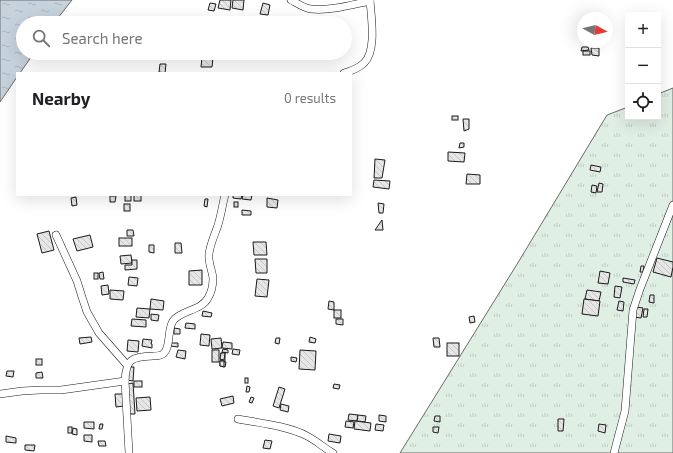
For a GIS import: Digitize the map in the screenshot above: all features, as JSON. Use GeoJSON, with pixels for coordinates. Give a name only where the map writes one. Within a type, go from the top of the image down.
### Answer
{"type":"FeatureCollection","features":[{"type":"Feature","properties":{"kind":"street"},"geometry":{"type":"LineString","coordinates":[[291,0],[311,9],[331,9],[370,1],[373,32],[369,56],[365,63],[346,72]]}},
{"type":"Feature","properties":{"kind":"street"},"geometry":{"type":"LineString","coordinates":[[129,453],[125,381],[127,365],[132,360],[140,357],[157,356],[164,353],[168,347],[169,331],[173,322],[178,317],[198,307],[207,300],[211,291],[213,278],[209,254],[218,226],[225,196]]}},
{"type":"Feature","properties":{"kind":"street"},"geometry":{"type":"LineString","coordinates":[[614,453],[625,411],[633,310],[673,205]]}},
{"type":"Feature","properties":{"kind":"street"},"geometry":{"type":"LineString","coordinates":[[56,235],[77,281],[87,312],[99,333],[127,365]]}},
{"type":"Feature","properties":{"kind":"street"},"geometry":{"type":"LineString","coordinates":[[0,394],[22,391],[61,390],[125,381]]}},
{"type":"Feature","properties":{"kind":"street"},"geometry":{"type":"LineString","coordinates":[[238,418],[297,432],[314,440],[333,453]]}},
{"type":"Feature","properties":{"kind":"green space"},"geometry":{"type":"Polygon","coordinates":[[[673,88],[673,453],[400,453],[519,261],[607,115],[625,108],[625,120],[661,120],[661,93],[673,88]]]}},
{"type":"Feature","properties":{"kind":"water"},"geometry":{"type":"Polygon","coordinates":[[[0,0],[72,0],[59,16],[16,16],[16,60],[29,60],[21,72],[16,72],[16,78],[0,102],[0,0]]]}},
{"type":"Feature","properties":{"kind":"building"},"geometry":{"type":"Polygon","coordinates":[[[220,0],[231,0],[230,10],[218,8],[220,0]]]}},
{"type":"Feature","properties":{"kind":"building"},"geometry":{"type":"Polygon","coordinates":[[[233,0],[244,0],[243,10],[232,8],[233,0]]]}},
{"type":"Feature","properties":{"kind":"building"},"geometry":{"type":"Polygon","coordinates":[[[210,3],[216,4],[214,11],[208,10],[210,3]]]}},
{"type":"Feature","properties":{"kind":"building"},"geometry":{"type":"Polygon","coordinates":[[[263,3],[270,5],[268,15],[260,14],[263,3]]]}},
{"type":"Feature","properties":{"kind":"building"},"geometry":{"type":"Polygon","coordinates":[[[582,48],[588,48],[589,50],[581,51],[582,48]]]}},
{"type":"Feature","properties":{"kind":"building"},"geometry":{"type":"Polygon","coordinates":[[[591,48],[599,48],[599,56],[592,55],[591,48]]]}},
{"type":"Feature","properties":{"kind":"building"},"geometry":{"type":"Polygon","coordinates":[[[583,51],[590,51],[590,55],[583,55],[583,51]]]}},
{"type":"Feature","properties":{"kind":"building"},"geometry":{"type":"Polygon","coordinates":[[[202,60],[213,60],[212,67],[201,67],[202,60]]]}},
{"type":"Feature","properties":{"kind":"building"},"geometry":{"type":"Polygon","coordinates":[[[160,64],[166,64],[165,72],[159,72],[160,64]]]}},
{"type":"Feature","properties":{"kind":"building"},"geometry":{"type":"Polygon","coordinates":[[[452,116],[458,116],[458,120],[452,120],[452,116]]]}},
{"type":"Feature","properties":{"kind":"building"},"geometry":{"type":"Polygon","coordinates":[[[463,119],[469,119],[469,129],[464,131],[463,119]]]}},
{"type":"Feature","properties":{"kind":"building"},"geometry":{"type":"Polygon","coordinates":[[[460,143],[464,143],[464,147],[459,148],[460,143]]]}},
{"type":"Feature","properties":{"kind":"building"},"geometry":{"type":"Polygon","coordinates":[[[448,152],[465,153],[464,162],[448,161],[448,152]]]}},
{"type":"Feature","properties":{"kind":"building"},"geometry":{"type":"Polygon","coordinates":[[[375,159],[385,160],[382,178],[374,178],[375,159]]]}},
{"type":"Feature","properties":{"kind":"building"},"geometry":{"type":"Polygon","coordinates":[[[591,165],[601,167],[600,172],[590,170],[591,165]]]}},
{"type":"Feature","properties":{"kind":"building"},"geometry":{"type":"Polygon","coordinates":[[[467,174],[480,175],[480,184],[466,184],[467,174]]]}},
{"type":"Feature","properties":{"kind":"building"},"geometry":{"type":"Polygon","coordinates":[[[374,180],[390,181],[389,189],[373,187],[374,180]]]}},
{"type":"Feature","properties":{"kind":"building"},"geometry":{"type":"Polygon","coordinates":[[[599,183],[603,184],[602,192],[597,192],[599,183]]]}},
{"type":"Feature","properties":{"kind":"building"},"geometry":{"type":"Polygon","coordinates":[[[592,185],[597,186],[596,193],[591,192],[592,185]]]}},
{"type":"Feature","properties":{"kind":"building"},"geometry":{"type":"Polygon","coordinates":[[[110,196],[116,196],[115,202],[110,202],[110,196]]]}},
{"type":"Feature","properties":{"kind":"building"},"geometry":{"type":"Polygon","coordinates":[[[125,196],[131,196],[131,201],[125,201],[125,196]]]}},
{"type":"Feature","properties":{"kind":"building"},"geometry":{"type":"Polygon","coordinates":[[[134,196],[141,196],[141,201],[134,201],[134,196]]]}},
{"type":"Feature","properties":{"kind":"building"},"geometry":{"type":"Polygon","coordinates":[[[233,196],[242,196],[241,199],[233,198],[233,196]]]}},
{"type":"Feature","properties":{"kind":"building"},"geometry":{"type":"Polygon","coordinates":[[[243,196],[252,196],[251,200],[242,199],[243,196]]]}},
{"type":"Feature","properties":{"kind":"building"},"geometry":{"type":"Polygon","coordinates":[[[76,197],[77,205],[72,206],[71,198],[76,197]]]}},
{"type":"Feature","properties":{"kind":"building"},"geometry":{"type":"Polygon","coordinates":[[[267,198],[278,200],[277,208],[267,207],[267,198]]]}},
{"type":"Feature","properties":{"kind":"building"},"geometry":{"type":"Polygon","coordinates":[[[205,199],[208,199],[207,207],[204,206],[205,199]]]}},
{"type":"Feature","properties":{"kind":"building"},"geometry":{"type":"Polygon","coordinates":[[[234,202],[238,202],[238,207],[234,207],[234,202]]]}},
{"type":"Feature","properties":{"kind":"building"},"geometry":{"type":"Polygon","coordinates":[[[378,203],[384,204],[383,213],[379,213],[378,203]]]}},
{"type":"Feature","properties":{"kind":"building"},"geometry":{"type":"Polygon","coordinates":[[[124,204],[130,204],[130,211],[124,211],[124,204]]]}},
{"type":"Feature","properties":{"kind":"building"},"geometry":{"type":"Polygon","coordinates":[[[242,210],[251,211],[251,215],[242,215],[242,210]]]}},
{"type":"Feature","properties":{"kind":"building"},"geometry":{"type":"Polygon","coordinates":[[[382,220],[383,230],[375,230],[382,220]]]}},
{"type":"Feature","properties":{"kind":"building"},"geometry":{"type":"Polygon","coordinates":[[[127,230],[133,230],[134,236],[127,236],[127,230]]]}},
{"type":"Feature","properties":{"kind":"building"},"geometry":{"type":"Polygon","coordinates":[[[49,231],[54,250],[42,253],[37,234],[49,231]]]}},
{"type":"Feature","properties":{"kind":"building"},"geometry":{"type":"Polygon","coordinates":[[[90,235],[93,247],[77,251],[73,239],[90,235]]]}},
{"type":"Feature","properties":{"kind":"building"},"geometry":{"type":"Polygon","coordinates":[[[119,238],[132,238],[132,246],[119,246],[119,238]]]}},
{"type":"Feature","properties":{"kind":"building"},"geometry":{"type":"Polygon","coordinates":[[[253,242],[266,242],[267,255],[254,255],[253,242]]]}},
{"type":"Feature","properties":{"kind":"building"},"geometry":{"type":"Polygon","coordinates":[[[175,243],[181,243],[182,253],[175,253],[175,243]]]}},
{"type":"Feature","properties":{"kind":"building"},"geometry":{"type":"Polygon","coordinates":[[[149,245],[154,245],[154,253],[149,252],[149,245]]]}},
{"type":"Feature","properties":{"kind":"building"},"geometry":{"type":"Polygon","coordinates":[[[131,255],[132,263],[121,264],[120,256],[131,255]]]}},
{"type":"Feature","properties":{"kind":"building"},"geometry":{"type":"Polygon","coordinates":[[[657,258],[673,262],[671,277],[653,272],[657,258]]]}},
{"type":"Feature","properties":{"kind":"building"},"geometry":{"type":"Polygon","coordinates":[[[255,259],[267,259],[267,273],[256,273],[255,259]]]}},
{"type":"Feature","properties":{"kind":"building"},"geometry":{"type":"Polygon","coordinates":[[[132,260],[137,260],[137,269],[125,270],[125,265],[132,265],[132,260]]]}},
{"type":"Feature","properties":{"kind":"building"},"geometry":{"type":"Polygon","coordinates":[[[641,266],[644,266],[643,272],[640,272],[641,266]]]}},
{"type":"Feature","properties":{"kind":"building"},"geometry":{"type":"Polygon","coordinates":[[[202,270],[202,285],[189,285],[189,271],[202,270]]]}},
{"type":"Feature","properties":{"kind":"building"},"geometry":{"type":"Polygon","coordinates":[[[600,271],[610,273],[608,284],[598,283],[600,271]]]}},
{"type":"Feature","properties":{"kind":"building"},"geometry":{"type":"Polygon","coordinates":[[[103,272],[104,279],[100,279],[99,273],[103,272]]]}},
{"type":"Feature","properties":{"kind":"building"},"geometry":{"type":"Polygon","coordinates":[[[94,273],[98,273],[98,279],[94,279],[94,273]]]}},
{"type":"Feature","properties":{"kind":"building"},"geometry":{"type":"Polygon","coordinates":[[[129,277],[138,278],[137,286],[128,285],[129,277]]]}},
{"type":"Feature","properties":{"kind":"building"},"geometry":{"type":"Polygon","coordinates":[[[623,278],[635,280],[634,284],[623,282],[623,278]]]}},
{"type":"Feature","properties":{"kind":"building"},"geometry":{"type":"Polygon","coordinates":[[[257,279],[269,280],[267,297],[255,296],[257,279]]]}},
{"type":"Feature","properties":{"kind":"building"},"geometry":{"type":"Polygon","coordinates":[[[108,285],[109,294],[102,295],[101,286],[108,285]]]}},
{"type":"Feature","properties":{"kind":"building"},"geometry":{"type":"Polygon","coordinates":[[[615,286],[622,287],[620,298],[614,297],[615,286]]]}},
{"type":"Feature","properties":{"kind":"building"},"geometry":{"type":"Polygon","coordinates":[[[110,290],[124,291],[123,300],[110,299],[110,290]]]}},
{"type":"Feature","properties":{"kind":"building"},"geometry":{"type":"Polygon","coordinates":[[[587,290],[601,292],[599,301],[585,299],[587,290]]]}},
{"type":"Feature","properties":{"kind":"building"},"geometry":{"type":"Polygon","coordinates":[[[650,295],[654,295],[654,303],[649,302],[650,295]]]}},
{"type":"Feature","properties":{"kind":"building"},"geometry":{"type":"Polygon","coordinates":[[[151,299],[164,301],[163,310],[150,309],[151,299]]]}},
{"type":"Feature","properties":{"kind":"building"},"geometry":{"type":"Polygon","coordinates":[[[584,299],[600,301],[598,316],[582,314],[584,299]]]}},
{"type":"Feature","properties":{"kind":"building"},"geometry":{"type":"Polygon","coordinates":[[[329,301],[334,302],[334,310],[328,309],[329,301]]]}},
{"type":"Feature","properties":{"kind":"building"},"geometry":{"type":"Polygon","coordinates":[[[619,301],[624,302],[623,311],[617,310],[619,301]]]}},
{"type":"Feature","properties":{"kind":"building"},"geometry":{"type":"Polygon","coordinates":[[[636,307],[643,308],[641,318],[634,317],[636,307]]]}},
{"type":"Feature","properties":{"kind":"building"},"geometry":{"type":"Polygon","coordinates":[[[137,308],[150,309],[149,318],[136,317],[137,308]]]}},
{"type":"Feature","properties":{"kind":"building"},"geometry":{"type":"Polygon","coordinates":[[[644,309],[648,309],[647,317],[643,317],[644,309]]]}},
{"type":"Feature","properties":{"kind":"building"},"geometry":{"type":"Polygon","coordinates":[[[334,310],[341,310],[341,318],[334,318],[334,310]]]}},
{"type":"Feature","properties":{"kind":"building"},"geometry":{"type":"Polygon","coordinates":[[[203,311],[212,313],[211,317],[202,316],[203,311]]]}},
{"type":"Feature","properties":{"kind":"building"},"geometry":{"type":"Polygon","coordinates":[[[151,314],[159,315],[158,321],[151,320],[151,314]]]}},
{"type":"Feature","properties":{"kind":"building"},"geometry":{"type":"Polygon","coordinates":[[[474,316],[475,322],[470,323],[469,317],[474,316]]]}},
{"type":"Feature","properties":{"kind":"building"},"geometry":{"type":"Polygon","coordinates":[[[132,319],[146,320],[146,327],[131,326],[132,319]]]}},
{"type":"Feature","properties":{"kind":"building"},"geometry":{"type":"Polygon","coordinates":[[[336,319],[343,319],[343,325],[336,324],[336,319]]]}},
{"type":"Feature","properties":{"kind":"building"},"geometry":{"type":"Polygon","coordinates":[[[186,323],[195,324],[195,329],[185,328],[186,323]]]}},
{"type":"Feature","properties":{"kind":"building"},"geometry":{"type":"Polygon","coordinates":[[[174,328],[180,329],[180,334],[174,334],[174,328]]]}},
{"type":"Feature","properties":{"kind":"building"},"geometry":{"type":"Polygon","coordinates":[[[201,334],[210,335],[209,346],[200,345],[201,334]]]}},
{"type":"Feature","properties":{"kind":"building"},"geometry":{"type":"Polygon","coordinates":[[[91,337],[92,342],[80,344],[79,338],[91,337]]]}},
{"type":"Feature","properties":{"kind":"building"},"geometry":{"type":"Polygon","coordinates":[[[310,337],[316,339],[315,343],[309,342],[310,337]]]}},
{"type":"Feature","properties":{"kind":"building"},"geometry":{"type":"Polygon","coordinates":[[[221,338],[222,348],[212,349],[211,339],[221,338]]]}},
{"type":"Feature","properties":{"kind":"building"},"geometry":{"type":"Polygon","coordinates":[[[276,338],[280,338],[279,344],[275,343],[276,338]]]}},
{"type":"Feature","properties":{"kind":"building"},"geometry":{"type":"Polygon","coordinates":[[[433,338],[439,338],[440,347],[434,347],[433,338]]]}},
{"type":"Feature","properties":{"kind":"building"},"geometry":{"type":"Polygon","coordinates":[[[143,339],[152,340],[152,348],[142,346],[143,339]]]}},
{"type":"Feature","properties":{"kind":"building"},"geometry":{"type":"Polygon","coordinates":[[[128,340],[139,341],[138,352],[127,351],[128,340]]]}},
{"type":"Feature","properties":{"kind":"building"},"geometry":{"type":"Polygon","coordinates":[[[223,342],[232,343],[232,349],[222,348],[223,342]]]}},
{"type":"Feature","properties":{"kind":"building"},"geometry":{"type":"Polygon","coordinates":[[[171,343],[178,343],[178,347],[171,346],[171,343]]]}},
{"type":"Feature","properties":{"kind":"building"},"geometry":{"type":"Polygon","coordinates":[[[447,343],[459,343],[459,356],[447,356],[447,343]]]}},
{"type":"Feature","properties":{"kind":"building"},"geometry":{"type":"Polygon","coordinates":[[[223,349],[228,350],[228,353],[222,352],[223,349]]]}},
{"type":"Feature","properties":{"kind":"building"},"geometry":{"type":"Polygon","coordinates":[[[233,349],[240,350],[239,355],[232,354],[233,349]]]}},
{"type":"Feature","properties":{"kind":"building"},"geometry":{"type":"Polygon","coordinates":[[[178,350],[186,351],[185,359],[176,357],[178,350]]]}},
{"type":"Feature","properties":{"kind":"building"},"geometry":{"type":"Polygon","coordinates":[[[212,350],[219,350],[219,362],[212,362],[212,350]]]}},
{"type":"Feature","properties":{"kind":"building"},"geometry":{"type":"Polygon","coordinates":[[[300,350],[316,351],[315,370],[299,369],[300,350]]]}},
{"type":"Feature","properties":{"kind":"building"},"geometry":{"type":"Polygon","coordinates":[[[221,353],[225,353],[225,361],[221,361],[221,353]]]}},
{"type":"Feature","properties":{"kind":"building"},"geometry":{"type":"Polygon","coordinates":[[[221,353],[225,353],[224,360],[220,359],[221,353]]]}},
{"type":"Feature","properties":{"kind":"building"},"geometry":{"type":"Polygon","coordinates":[[[291,357],[297,358],[296,362],[291,361],[291,357]]]}},
{"type":"Feature","properties":{"kind":"building"},"geometry":{"type":"Polygon","coordinates":[[[36,359],[42,359],[42,365],[36,365],[36,359]]]}},
{"type":"Feature","properties":{"kind":"building"},"geometry":{"type":"Polygon","coordinates":[[[220,361],[226,362],[225,367],[220,366],[220,361]]]}},
{"type":"Feature","properties":{"kind":"building"},"geometry":{"type":"Polygon","coordinates":[[[220,361],[224,361],[224,367],[220,366],[220,361]]]}},
{"type":"Feature","properties":{"kind":"building"},"geometry":{"type":"Polygon","coordinates":[[[128,367],[134,367],[133,381],[127,380],[128,367]]]}},
{"type":"Feature","properties":{"kind":"building"},"geometry":{"type":"Polygon","coordinates":[[[7,371],[14,371],[13,377],[6,376],[7,371]]]}},
{"type":"Feature","properties":{"kind":"building"},"geometry":{"type":"Polygon","coordinates":[[[42,372],[43,378],[36,378],[36,373],[42,372]]]}},
{"type":"Feature","properties":{"kind":"building"},"geometry":{"type":"Polygon","coordinates":[[[245,378],[248,378],[248,383],[245,383],[245,378]]]}},
{"type":"Feature","properties":{"kind":"building"},"geometry":{"type":"Polygon","coordinates":[[[134,381],[142,381],[142,387],[134,387],[134,381]]]}},
{"type":"Feature","properties":{"kind":"building"},"geometry":{"type":"Polygon","coordinates":[[[133,383],[135,414],[129,414],[127,384],[133,383]]]}},
{"type":"Feature","properties":{"kind":"building"},"geometry":{"type":"Polygon","coordinates":[[[334,384],[340,385],[339,389],[333,388],[334,384]]]}},
{"type":"Feature","properties":{"kind":"building"},"geometry":{"type":"Polygon","coordinates":[[[247,386],[250,387],[249,392],[246,392],[247,386]]]}},
{"type":"Feature","properties":{"kind":"building"},"geometry":{"type":"Polygon","coordinates":[[[279,387],[285,389],[279,408],[273,406],[279,387]]]}},
{"type":"Feature","properties":{"kind":"building"},"geometry":{"type":"Polygon","coordinates":[[[115,394],[123,394],[124,406],[116,407],[115,394]]]}},
{"type":"Feature","properties":{"kind":"building"},"geometry":{"type":"Polygon","coordinates":[[[233,396],[234,403],[222,406],[220,399],[233,396]]]}},
{"type":"Feature","properties":{"kind":"building"},"geometry":{"type":"Polygon","coordinates":[[[150,397],[151,410],[137,411],[136,398],[150,397]]]}},
{"type":"Feature","properties":{"kind":"building"},"geometry":{"type":"Polygon","coordinates":[[[251,397],[254,398],[252,403],[249,402],[251,397]]]}},
{"type":"Feature","properties":{"kind":"building"},"geometry":{"type":"Polygon","coordinates":[[[281,404],[289,406],[288,412],[280,410],[281,404]]]}},
{"type":"Feature","properties":{"kind":"building"},"geometry":{"type":"Polygon","coordinates":[[[349,414],[358,415],[357,421],[348,420],[349,414]]]}},
{"type":"Feature","properties":{"kind":"building"},"geometry":{"type":"Polygon","coordinates":[[[358,415],[366,416],[365,422],[357,421],[358,415]]]}},
{"type":"Feature","properties":{"kind":"building"},"geometry":{"type":"Polygon","coordinates":[[[379,415],[386,416],[386,422],[379,421],[379,415]]]}},
{"type":"Feature","properties":{"kind":"building"},"geometry":{"type":"Polygon","coordinates":[[[435,416],[440,416],[440,422],[434,421],[435,416]]]}},
{"type":"Feature","properties":{"kind":"building"},"geometry":{"type":"Polygon","coordinates":[[[558,419],[564,419],[563,431],[558,431],[558,419]]]}},
{"type":"Feature","properties":{"kind":"building"},"geometry":{"type":"Polygon","coordinates":[[[346,421],[354,422],[353,428],[345,427],[346,421]]]}},
{"type":"Feature","properties":{"kind":"building"},"geometry":{"type":"Polygon","coordinates":[[[355,421],[371,423],[370,431],[354,429],[355,421]]]}},
{"type":"Feature","properties":{"kind":"building"},"geometry":{"type":"Polygon","coordinates":[[[84,422],[94,422],[94,429],[84,428],[84,422]]]}},
{"type":"Feature","properties":{"kind":"building"},"geometry":{"type":"Polygon","coordinates":[[[100,424],[103,424],[102,429],[99,429],[100,424]]]}},
{"type":"Feature","properties":{"kind":"building"},"geometry":{"type":"Polygon","coordinates":[[[376,424],[384,425],[383,431],[375,430],[376,424]]]}},
{"type":"Feature","properties":{"kind":"building"},"geometry":{"type":"Polygon","coordinates":[[[599,424],[606,425],[605,433],[598,431],[599,424]]]}},
{"type":"Feature","properties":{"kind":"building"},"geometry":{"type":"Polygon","coordinates":[[[68,427],[72,427],[72,433],[68,433],[68,427]]]}},
{"type":"Feature","properties":{"kind":"building"},"geometry":{"type":"Polygon","coordinates":[[[433,427],[439,427],[438,433],[433,432],[433,427]]]}},
{"type":"Feature","properties":{"kind":"building"},"geometry":{"type":"Polygon","coordinates":[[[73,428],[77,429],[77,435],[72,434],[73,428]]]}},
{"type":"Feature","properties":{"kind":"building"},"geometry":{"type":"Polygon","coordinates":[[[329,434],[341,436],[340,443],[328,441],[329,434]]]}},
{"type":"Feature","properties":{"kind":"building"},"geometry":{"type":"Polygon","coordinates":[[[84,435],[92,435],[92,442],[84,441],[84,435]]]}},
{"type":"Feature","properties":{"kind":"building"},"geometry":{"type":"Polygon","coordinates":[[[6,436],[16,438],[16,443],[6,442],[6,436]]]}},
{"type":"Feature","properties":{"kind":"building"},"geometry":{"type":"Polygon","coordinates":[[[265,440],[272,441],[270,449],[263,448],[265,440]]]}},
{"type":"Feature","properties":{"kind":"building"},"geometry":{"type":"Polygon","coordinates":[[[98,441],[105,441],[106,446],[99,446],[98,441]]]}},
{"type":"Feature","properties":{"kind":"building"},"geometry":{"type":"Polygon","coordinates":[[[25,445],[35,445],[34,451],[25,450],[25,445]]]}}]}
